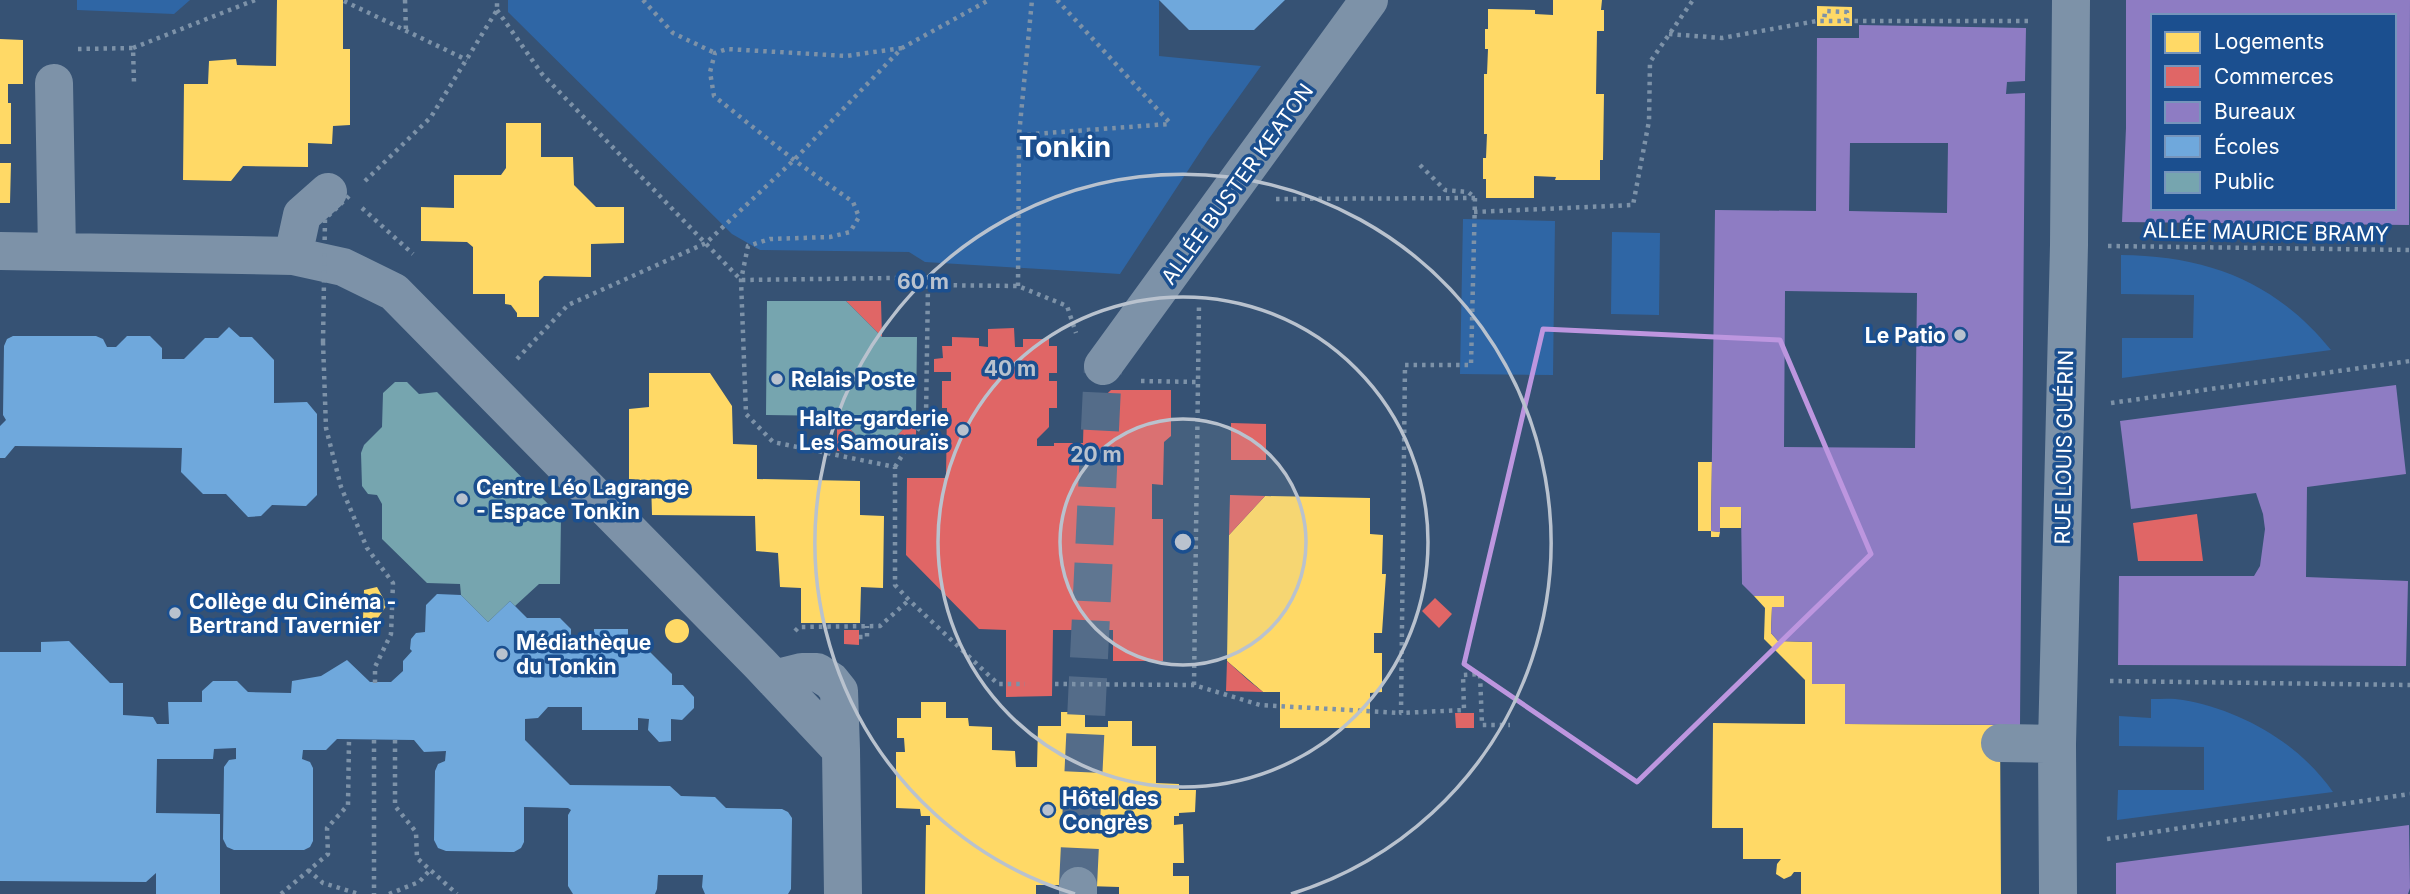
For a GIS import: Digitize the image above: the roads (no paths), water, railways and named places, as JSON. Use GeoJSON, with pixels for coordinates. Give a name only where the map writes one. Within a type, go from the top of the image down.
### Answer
{"type":"FeatureCollection","features":[{"type":"Feature","properties":{"kind":"street","name":"ALLÉE BUSTER KEATON"},"geometry":{"type":"LineString","coordinates":[[1103,366],[1369,0]]}},
{"type":"Feature","properties":{"kind":"street","name":"RUE LOUIS GUÉRIN"},"geometry":{"type":"LineString","coordinates":[[2058,894],[2057,744],[2069,245],[2071,0]]}},
{"type":"Feature","properties":{"kind":"street"},"geometry":{"type":"LineString","coordinates":[[54,83],[57,252]]}},
{"type":"Feature","properties":{"kind":"street"},"geometry":{"type":"LineString","coordinates":[[302,258],[340,200]]}},
{"type":"Feature","properties":{"kind":"street"},"geometry":{"type":"LineString","coordinates":[[0,250],[302,258],[344,267],[394,292],[841,750],[843,894]]}},
{"type":"Feature","properties":{"kind":"street"},"geometry":{"type":"LineString","coordinates":[[2000,743],[2057,744]]}},
{"type":"Feature","properties":{"kind":"tunnel"},"geometry":{"type":"LineString","coordinates":[[1078,886],[1103,366]]}},
{"type":"Feature","properties":{"kind":"place","name":"Le Patio"},"geometry":{"type":"Point","coordinates":[1960,335]}},
{"type":"Feature","properties":{"kind":"place","name":"Relais Poste"},"geometry":{"type":"Point","coordinates":[777,379]}},
{"type":"Feature","properties":{"kind":"place","name":"Halte-garderie Les Samouraïs"},"geometry":{"type":"Point","coordinates":[963,430]}},
{"type":"Feature","properties":{"kind":"place","name":"Centre Léo Lagrange - Espace Tonkin"},"geometry":{"type":"Point","coordinates":[462,499]}},
{"type":"Feature","properties":{"kind":"place","name":"Collège du Cinéma - Bertrand Tavernier"},"geometry":{"type":"Point","coordinates":[175,613]}},
{"type":"Feature","properties":{"kind":"place","name":"Médiathèque du Tonkin"},"geometry":{"type":"Point","coordinates":[502,654]}},
{"type":"Feature","properties":{"kind":"place","name":"Hôtel des Congrès"},"geometry":{"type":"Point","coordinates":[1048,810]}},
{"type":"Feature","properties":{"kind":"district","name":"Tonkin"},"geometry":{"type":"Point","coordinates":[1065,147]}}]}
